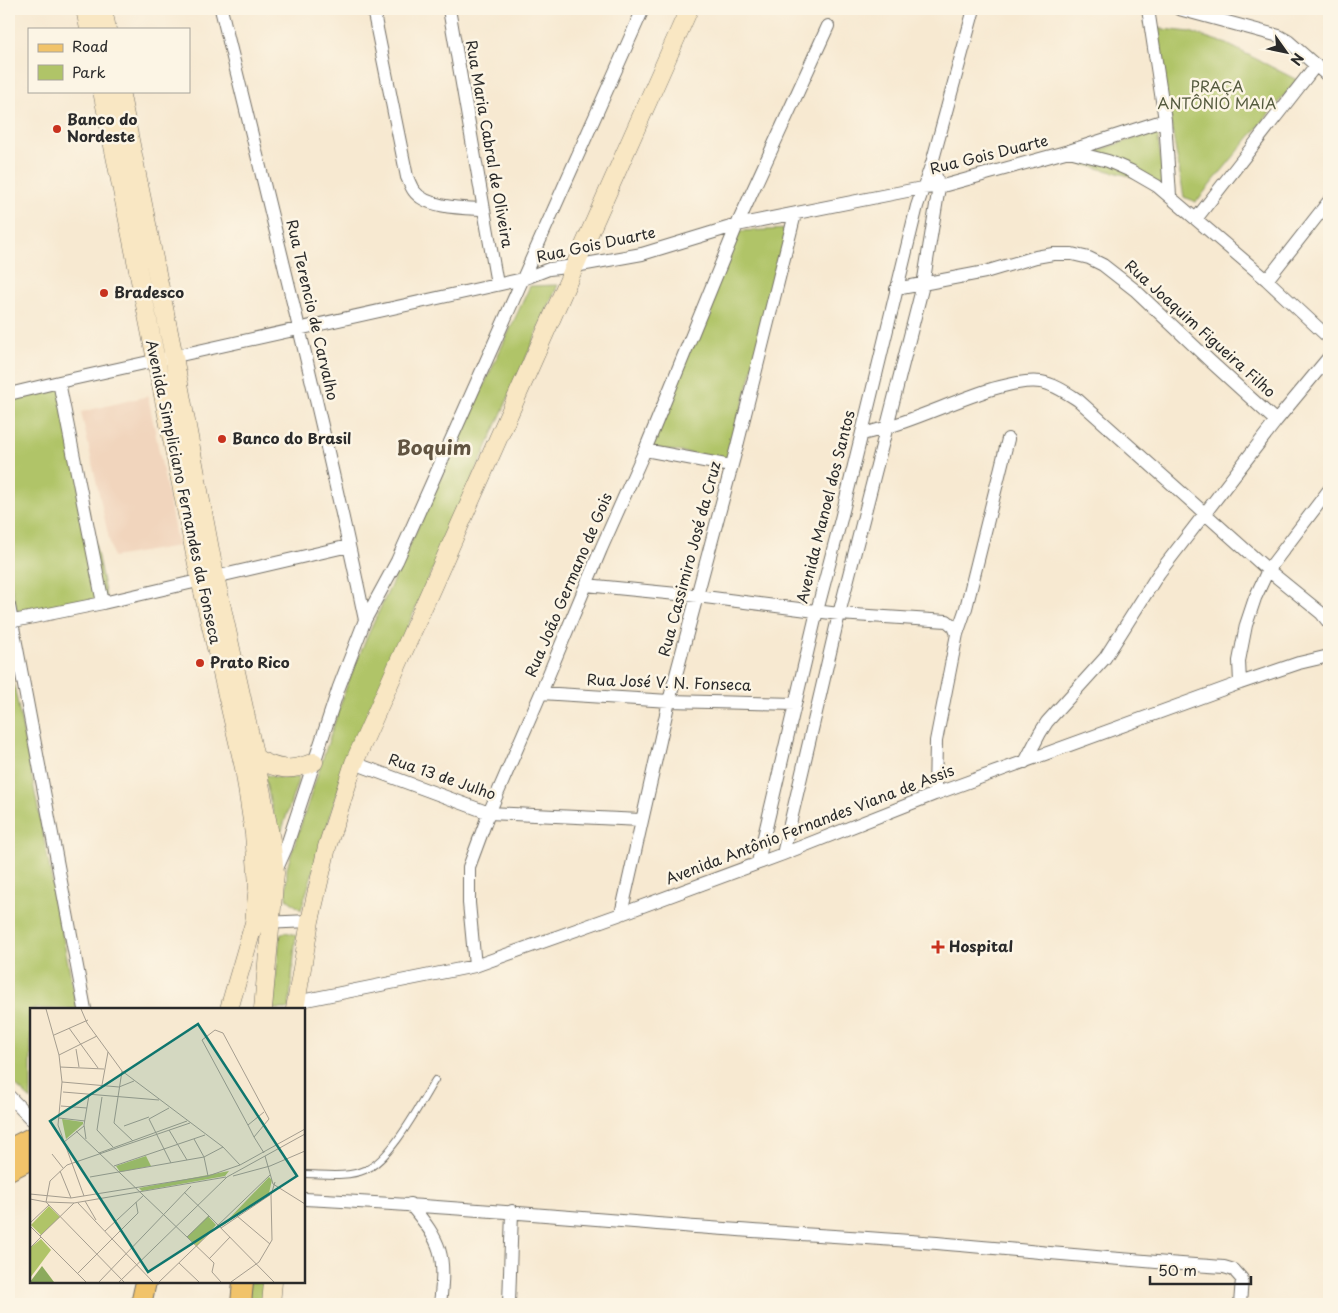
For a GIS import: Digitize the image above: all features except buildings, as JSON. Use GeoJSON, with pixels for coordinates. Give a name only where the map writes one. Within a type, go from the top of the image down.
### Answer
{"type":"FeatureCollection","features":[{"type":"Feature","properties":{"kind":"main road"},"geometry":{"type":"LineString","coordinates":[[85,9],[89,28]]}},
{"type":"Feature","properties":{"kind":"main road"},"geometry":{"type":"LineString","coordinates":[[103,9],[107,28]]}},
{"type":"Feature","properties":{"kind":"main road"},"geometry":{"type":"LineString","coordinates":[[296,1006],[310,921],[327,847],[354,763],[689,9]]}},
{"type":"Feature","properties":{"kind":"main road","name":"Avenida Simpliciano Fernandes da Fonseca"},"geometry":{"type":"LineString","coordinates":[[102,92],[156,362],[208,577],[255,758],[271,840],[275,873],[263,1008]]}},
{"type":"Feature","properties":{"kind":"main road","name":"Avenida Simpliciano Fernandes da Fonseca"},"geometry":{"type":"LineString","coordinates":[[120,92],[174,358],[208,577],[244,768],[254,834],[258,884],[254,923],[228,1008]]}},
{"type":"Feature","properties":{"kind":"main road"},"geometry":{"type":"LineString","coordinates":[[255,758],[269,765],[285,769],[300,768],[314,762]]}},
{"type":"Feature","properties":{"kind":"main road"},"geometry":{"type":"LineString","coordinates":[[9,1149],[30,1138]]}},
{"type":"Feature","properties":{"kind":"main road"},"geometry":{"type":"LineString","coordinates":[[9,1170],[30,1160]]}},
{"type":"Feature","properties":{"kind":"main road"},"geometry":{"type":"LineString","coordinates":[[141,1304],[146,1283]]}},
{"type":"Feature","properties":{"kind":"main road"},"geometry":{"type":"LineString","coordinates":[[241,1304],[243,1283]]}},
{"type":"Feature","properties":{"kind":"main road"},"geometry":{"type":"LineString","coordinates":[[271,1304],[273,1283]]}},
{"type":"Feature","properties":{"kind":"street","name":"Rua Terencio de Carvalho"},"geometry":{"type":"LineString","coordinates":[[221,9],[300,328],[365,620]]}},
{"type":"Feature","properties":{"kind":"street"},"geometry":{"type":"LineString","coordinates":[[373,9],[407,177],[414,192],[423,199],[435,204],[482,209]]}},
{"type":"Feature","properties":{"kind":"street","name":"Rua Maria Cabral de Oliveira"},"geometry":{"type":"LineString","coordinates":[[449,9],[482,209],[497,284]]}},
{"type":"Feature","properties":{"kind":"street"},"geometry":{"type":"LineString","coordinates":[[275,873],[286,848],[314,762],[365,620],[396,561],[643,9]]}},
{"type":"Feature","properties":{"kind":"street","name":"Avenida Manoel dos Santos"},"geometry":{"type":"LineString","coordinates":[[758,862],[817,611],[896,290],[922,188],[932,163],[974,9]]}},
{"type":"Feature","properties":{"kind":"street"},"geometry":{"type":"LineString","coordinates":[[1148,9],[1165,120],[1170,196]]}},
{"type":"Feature","properties":{"kind":"street"},"geometry":{"type":"LineString","coordinates":[[1179,9],[1279,36],[1288,41],[1329,77]]}},
{"type":"Feature","properties":{"kind":"street","name":"Rua João Germano de Gois"},"geometry":{"type":"LineString","coordinates":[[475,966],[469,903],[469,867],[488,813],[542,694],[737,225],[828,26]]}},
{"type":"Feature","properties":{"kind":"street"},"geometry":{"type":"LineString","coordinates":[[1196,219],[1316,65]]}},
{"type":"Feature","properties":{"kind":"street","name":"Rua Gois Duarte"},"geometry":{"type":"LineString","coordinates":[[9,394],[523,279],[549,269],[642,254],[737,225],[922,188],[939,187],[1069,151],[1165,120]]}},
{"type":"Feature","properties":{"kind":"street"},"geometry":{"type":"LineString","coordinates":[[1069,151],[1108,161],[1131,171],[1170,196],[1267,280],[1329,338]]}},
{"type":"Feature","properties":{"kind":"street"},"geometry":{"type":"LineString","coordinates":[[783,854],[885,429],[923,285],[939,187],[932,163]]}},
{"type":"Feature","properties":{"kind":"street"},"geometry":{"type":"LineString","coordinates":[[1267,280],[1329,201]]}},
{"type":"Feature","properties":{"kind":"street","name":"Rua Cassimiro José da Cruz"},"geometry":{"type":"LineString","coordinates":[[621,914],[669,701],[795,214]]}},
{"type":"Feature","properties":{"kind":"street","name":"Rua Joaquim Figueira Filho"},"geometry":{"type":"LineString","coordinates":[[896,290],[985,272],[1044,255],[1072,254],[1089,258],[1103,265],[1134,290],[1276,421]]}},
{"type":"Feature","properties":{"kind":"street"},"geometry":{"type":"LineString","coordinates":[[1025,762],[1047,722],[1105,658],[1160,573],[1276,421],[1329,356]]}},
{"type":"Feature","properties":{"kind":"street"},"geometry":{"type":"LineString","coordinates":[[59,382],[103,603]]}},
{"type":"Feature","properties":{"kind":"street"},"geometry":{"type":"LineString","coordinates":[[862,434],[885,429],[973,395],[1024,382],[1042,382],[1062,389],[1078,400],[1206,512],[1268,570],[1321,613],[1329,623]]}},
{"type":"Feature","properties":{"kind":"street"},"geometry":{"type":"LineString","coordinates":[[935,794],[936,741],[957,634],[966,608],[1008,439]]}},
{"type":"Feature","properties":{"kind":"street"},"geometry":{"type":"LineString","coordinates":[[645,450],[731,466]]}},
{"type":"Feature","properties":{"kind":"street"},"geometry":{"type":"LineString","coordinates":[[1240,683],[1239,661],[1246,624],[1255,598],[1268,570],[1329,490]]}},
{"type":"Feature","properties":{"kind":"street"},"geometry":{"type":"LineString","coordinates":[[10,622],[103,603],[208,577],[349,546]]}},
{"type":"Feature","properties":{"kind":"street"},"geometry":{"type":"LineString","coordinates":[[586,585],[697,596],[840,614],[947,621],[954,627],[957,634]]}},
{"type":"Feature","properties":{"kind":"street"},"geometry":{"type":"LineString","coordinates":[[9,606],[10,622],[85,1008]]}},
{"type":"Feature","properties":{"kind":"street","name":"Avenida Antônio Fernandes Viana de Assis"},"geometry":{"type":"LineString","coordinates":[[296,1006],[475,966],[621,914],[783,854],[935,794],[1240,683],[1299,662],[1329,656]]}},
{"type":"Feature","properties":{"kind":"street","name":"Rua José V. N. Fonseca"},"geometry":{"type":"LineString","coordinates":[[542,694],[669,701],[795,704]]}},
{"type":"Feature","properties":{"kind":"street","name":"Rua 13 de Julho"},"geometry":{"type":"LineString","coordinates":[[354,763],[488,813],[641,820]]}},
{"type":"Feature","properties":{"kind":"street"},"geometry":{"type":"LineString","coordinates":[[254,923],[310,921]]}},
{"type":"Feature","properties":{"kind":"street"},"geometry":{"type":"LineString","coordinates":[[9,1096],[30,1118]]}},
{"type":"Feature","properties":{"kind":"street"},"geometry":{"type":"LineString","coordinates":[[305,1199],[410,1204],[685,1226],[936,1243],[1117,1260],[1224,1267],[1234,1270],[1242,1279],[1240,1304]]}},
{"type":"Feature","properties":{"kind":"street"},"geometry":{"type":"LineString","coordinates":[[410,1204],[431,1232],[441,1254],[444,1273],[440,1304]]}},
{"type":"Feature","properties":{"kind":"street"},"geometry":{"type":"LineString","coordinates":[[509,1304],[512,1212]]}},
{"type":"Feature","properties":{"kind":"lane"},"geometry":{"type":"LineString","coordinates":[[305,1174],[350,1174],[366,1170],[382,1159],[400,1136],[435,1080]]}},
{"type":"Feature","properties":{"kind":"shaded area"},"geometry":{"type":"Polygon","coordinates":[[[148,396],[178,546],[113,557],[81,412],[148,396]]]}},
{"type":"Feature","properties":{"kind":"green space","name":"PRAÇA ANTÔNIO MAIA"},"geometry":{"type":"Polygon","coordinates":[[[1154,28],[1190,32],[1227,44],[1297,80],[1196,202],[1184,197],[1154,28]]]}},
{"type":"Feature","properties":{"kind":"green space"},"geometry":{"type":"Polygon","coordinates":[[[1157,132],[1162,167],[1162,184],[1069,161],[1120,143],[1157,132]]]}},
{"type":"Feature","properties":{"kind":"green space"},"geometry":{"type":"Polygon","coordinates":[[[791,229],[728,459],[648,447],[738,231],[791,229]]]}},
{"type":"Feature","properties":{"kind":"green space"},"geometry":{"type":"Polygon","coordinates":[[[558,285],[345,769],[301,910],[286,898],[287,867],[347,685],[366,639],[530,286],[558,285]]]}},
{"type":"Feature","properties":{"kind":"green space"},"geometry":{"type":"Polygon","coordinates":[[[63,388],[106,597],[66,606],[17,611],[9,575],[9,401],[63,388]]]}},
{"type":"Feature","properties":{"kind":"green space"},"geometry":{"type":"Polygon","coordinates":[[[9,659],[77,1008],[30,1008],[30,1099],[9,1079],[9,659]]]}},
{"type":"Feature","properties":{"kind":"green space"},"geometry":{"type":"Polygon","coordinates":[[[264,774],[281,778],[299,777],[279,839],[264,774]]]}},
{"type":"Feature","properties":{"kind":"green space"},"geometry":{"type":"Polygon","coordinates":[[[286,932],[296,935],[289,1008],[273,1008],[280,935],[286,932]]]}},
{"type":"Feature","properties":{"kind":"green space"},"geometry":{"type":"Polygon","coordinates":[[[249,1283],[267,1283],[265,1304],[248,1304],[249,1283]]]}},
{"type":"Feature","properties":{"kind":"place","name":"Banco do Nordeste"},"geometry":{"type":"Point","coordinates":[57,129]}},
{"type":"Feature","properties":{"kind":"place","name":"Bradesco"},"geometry":{"type":"Point","coordinates":[104,293]}},
{"type":"Feature","properties":{"kind":"place","name":"Banco do Brasil"},"geometry":{"type":"Point","coordinates":[222,439]}},
{"type":"Feature","properties":{"kind":"place","name":"Prato Rico"},"geometry":{"type":"Point","coordinates":[200,663]}},
{"type":"Feature","properties":{"kind":"place","name":"Hospital"},"geometry":{"type":"Point","coordinates":[938,947]}},
{"type":"Feature","properties":{"kind":"district","name":"Boquim"},"geometry":{"type":"Point","coordinates":[434,448]}}]}
